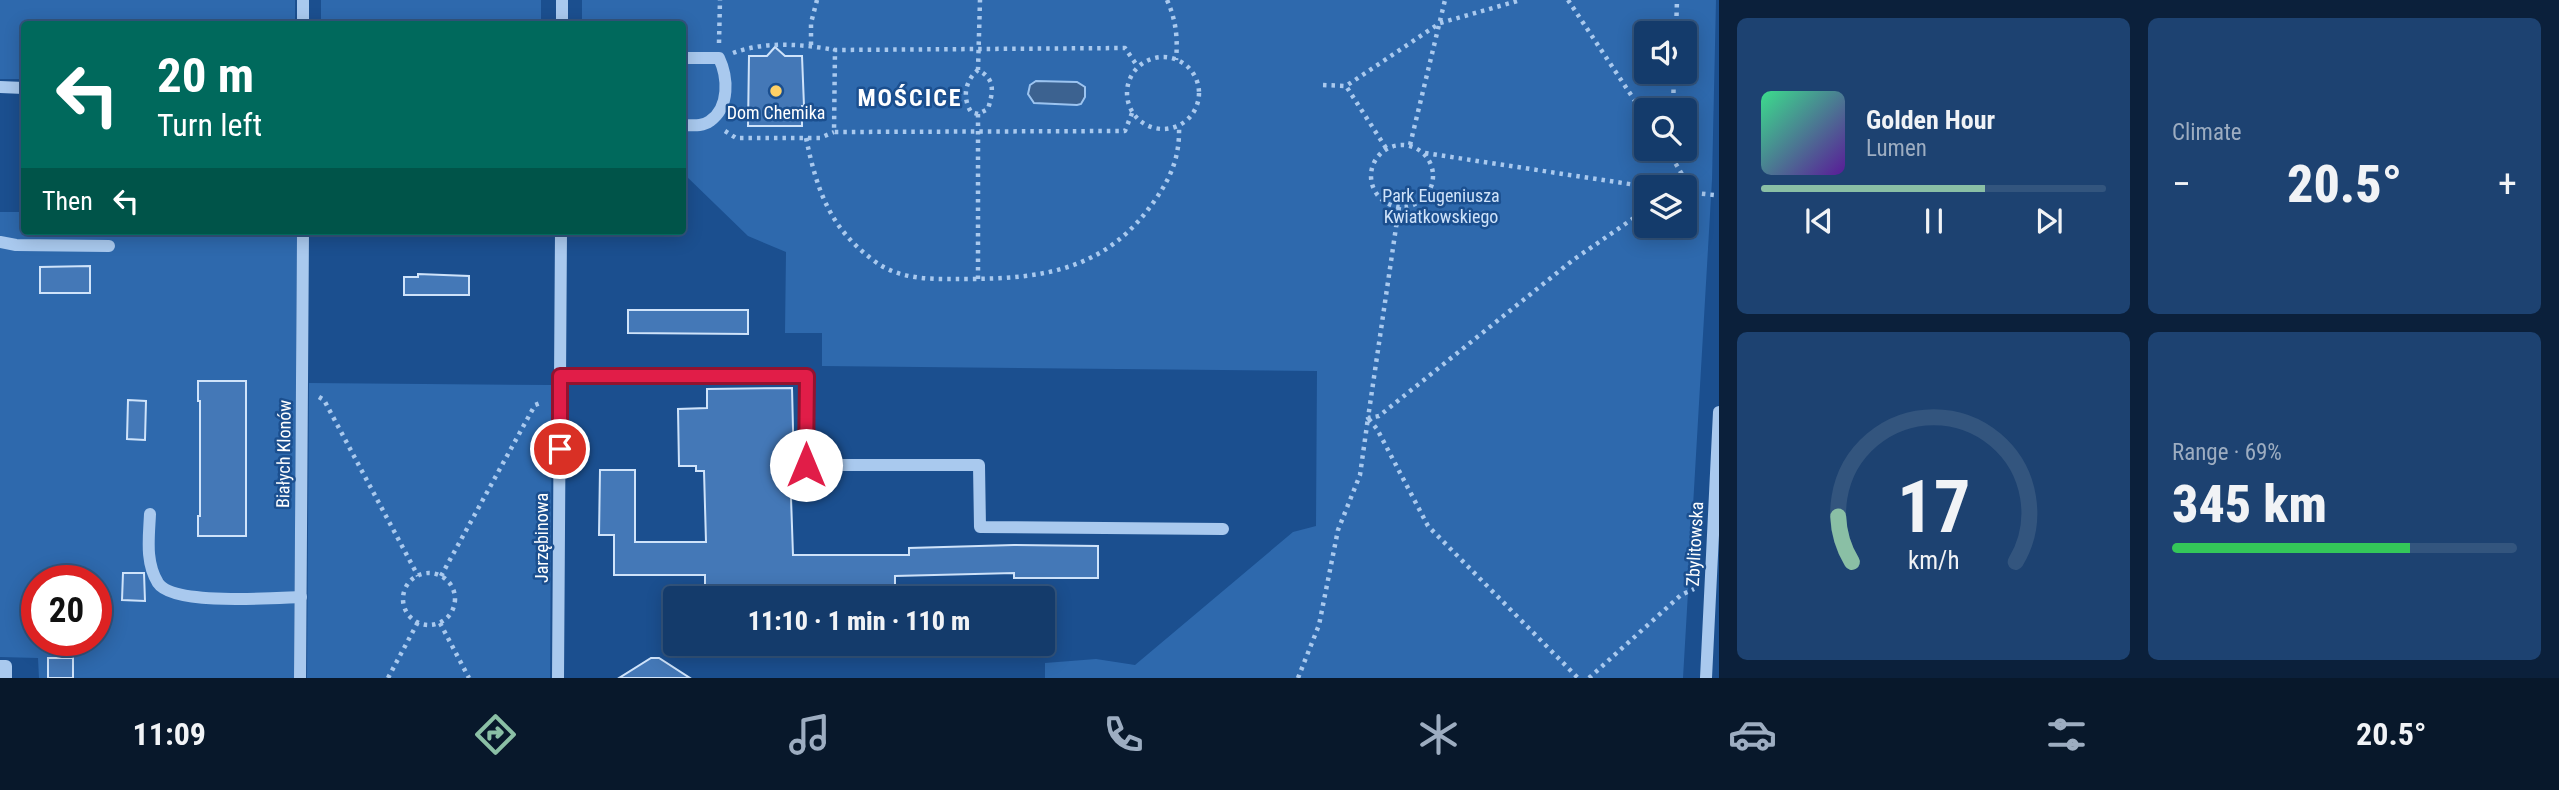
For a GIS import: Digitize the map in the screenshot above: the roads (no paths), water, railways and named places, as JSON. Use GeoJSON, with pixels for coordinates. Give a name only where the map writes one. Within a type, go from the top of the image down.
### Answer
{"type":"FeatureCollection","features":[{"type":"Feature","properties":{"kind":"street"},"geometry":{"type":"LineString","coordinates":[[303,0],[303,21]]}},
{"type":"Feature","properties":{"kind":"street"},"geometry":{"type":"LineString","coordinates":[[562,0],[562,21]]}},
{"type":"Feature","properties":{"kind":"street"},"geometry":{"type":"LineString","coordinates":[[686,58],[719,58],[724,68],[726,92],[721,106],[710,122],[686,125]]}},
{"type":"Feature","properties":{"kind":"street"},"geometry":{"type":"LineString","coordinates":[[0,88],[21,88]]}},
{"type":"Feature","properties":{"kind":"street","name":"Białych Klonów"},"geometry":{"type":"LineString","coordinates":[[300,678],[303,235]]}},
{"type":"Feature","properties":{"kind":"street","name":"Jarzębinowa"},"geometry":{"type":"LineString","coordinates":[[558,678],[561,235]]}},
{"type":"Feature","properties":{"kind":"street"},"geometry":{"type":"LineString","coordinates":[[0,242],[16,245],[109,246]]}},
{"type":"Feature","properties":{"kind":"street"},"geometry":{"type":"LineString","coordinates":[[560,376],[807,376],[806,465],[979,465],[980,527],[1223,529]]}},
{"type":"Feature","properties":{"kind":"street","name":"Zbylitowska"},"geometry":{"type":"LineString","coordinates":[[1706,678],[1719,412]]}},
{"type":"Feature","properties":{"kind":"street"},"geometry":{"type":"LineString","coordinates":[[150,514],[151,570],[160,586],[169,593],[230,598],[300,597]]}},
{"type":"Feature","properties":{"kind":"street"},"geometry":{"type":"LineString","coordinates":[[0,666],[6,666],[6,678]]}},
{"type":"Feature","properties":{"kind":"place","name":"Dom Chemika"},"geometry":{"type":"Point","coordinates":[776,91]}},
{"type":"Feature","properties":{"kind":"district","name":"MOŚCICE"},"geometry":{"type":"Point","coordinates":[910,98]}},
{"type":"Feature","properties":{"kind":"park label","name":"Park Eugeniusza Kwiatkowskiego"},"geometry":{"type":"Point","coordinates":[1441,206]}}]}
